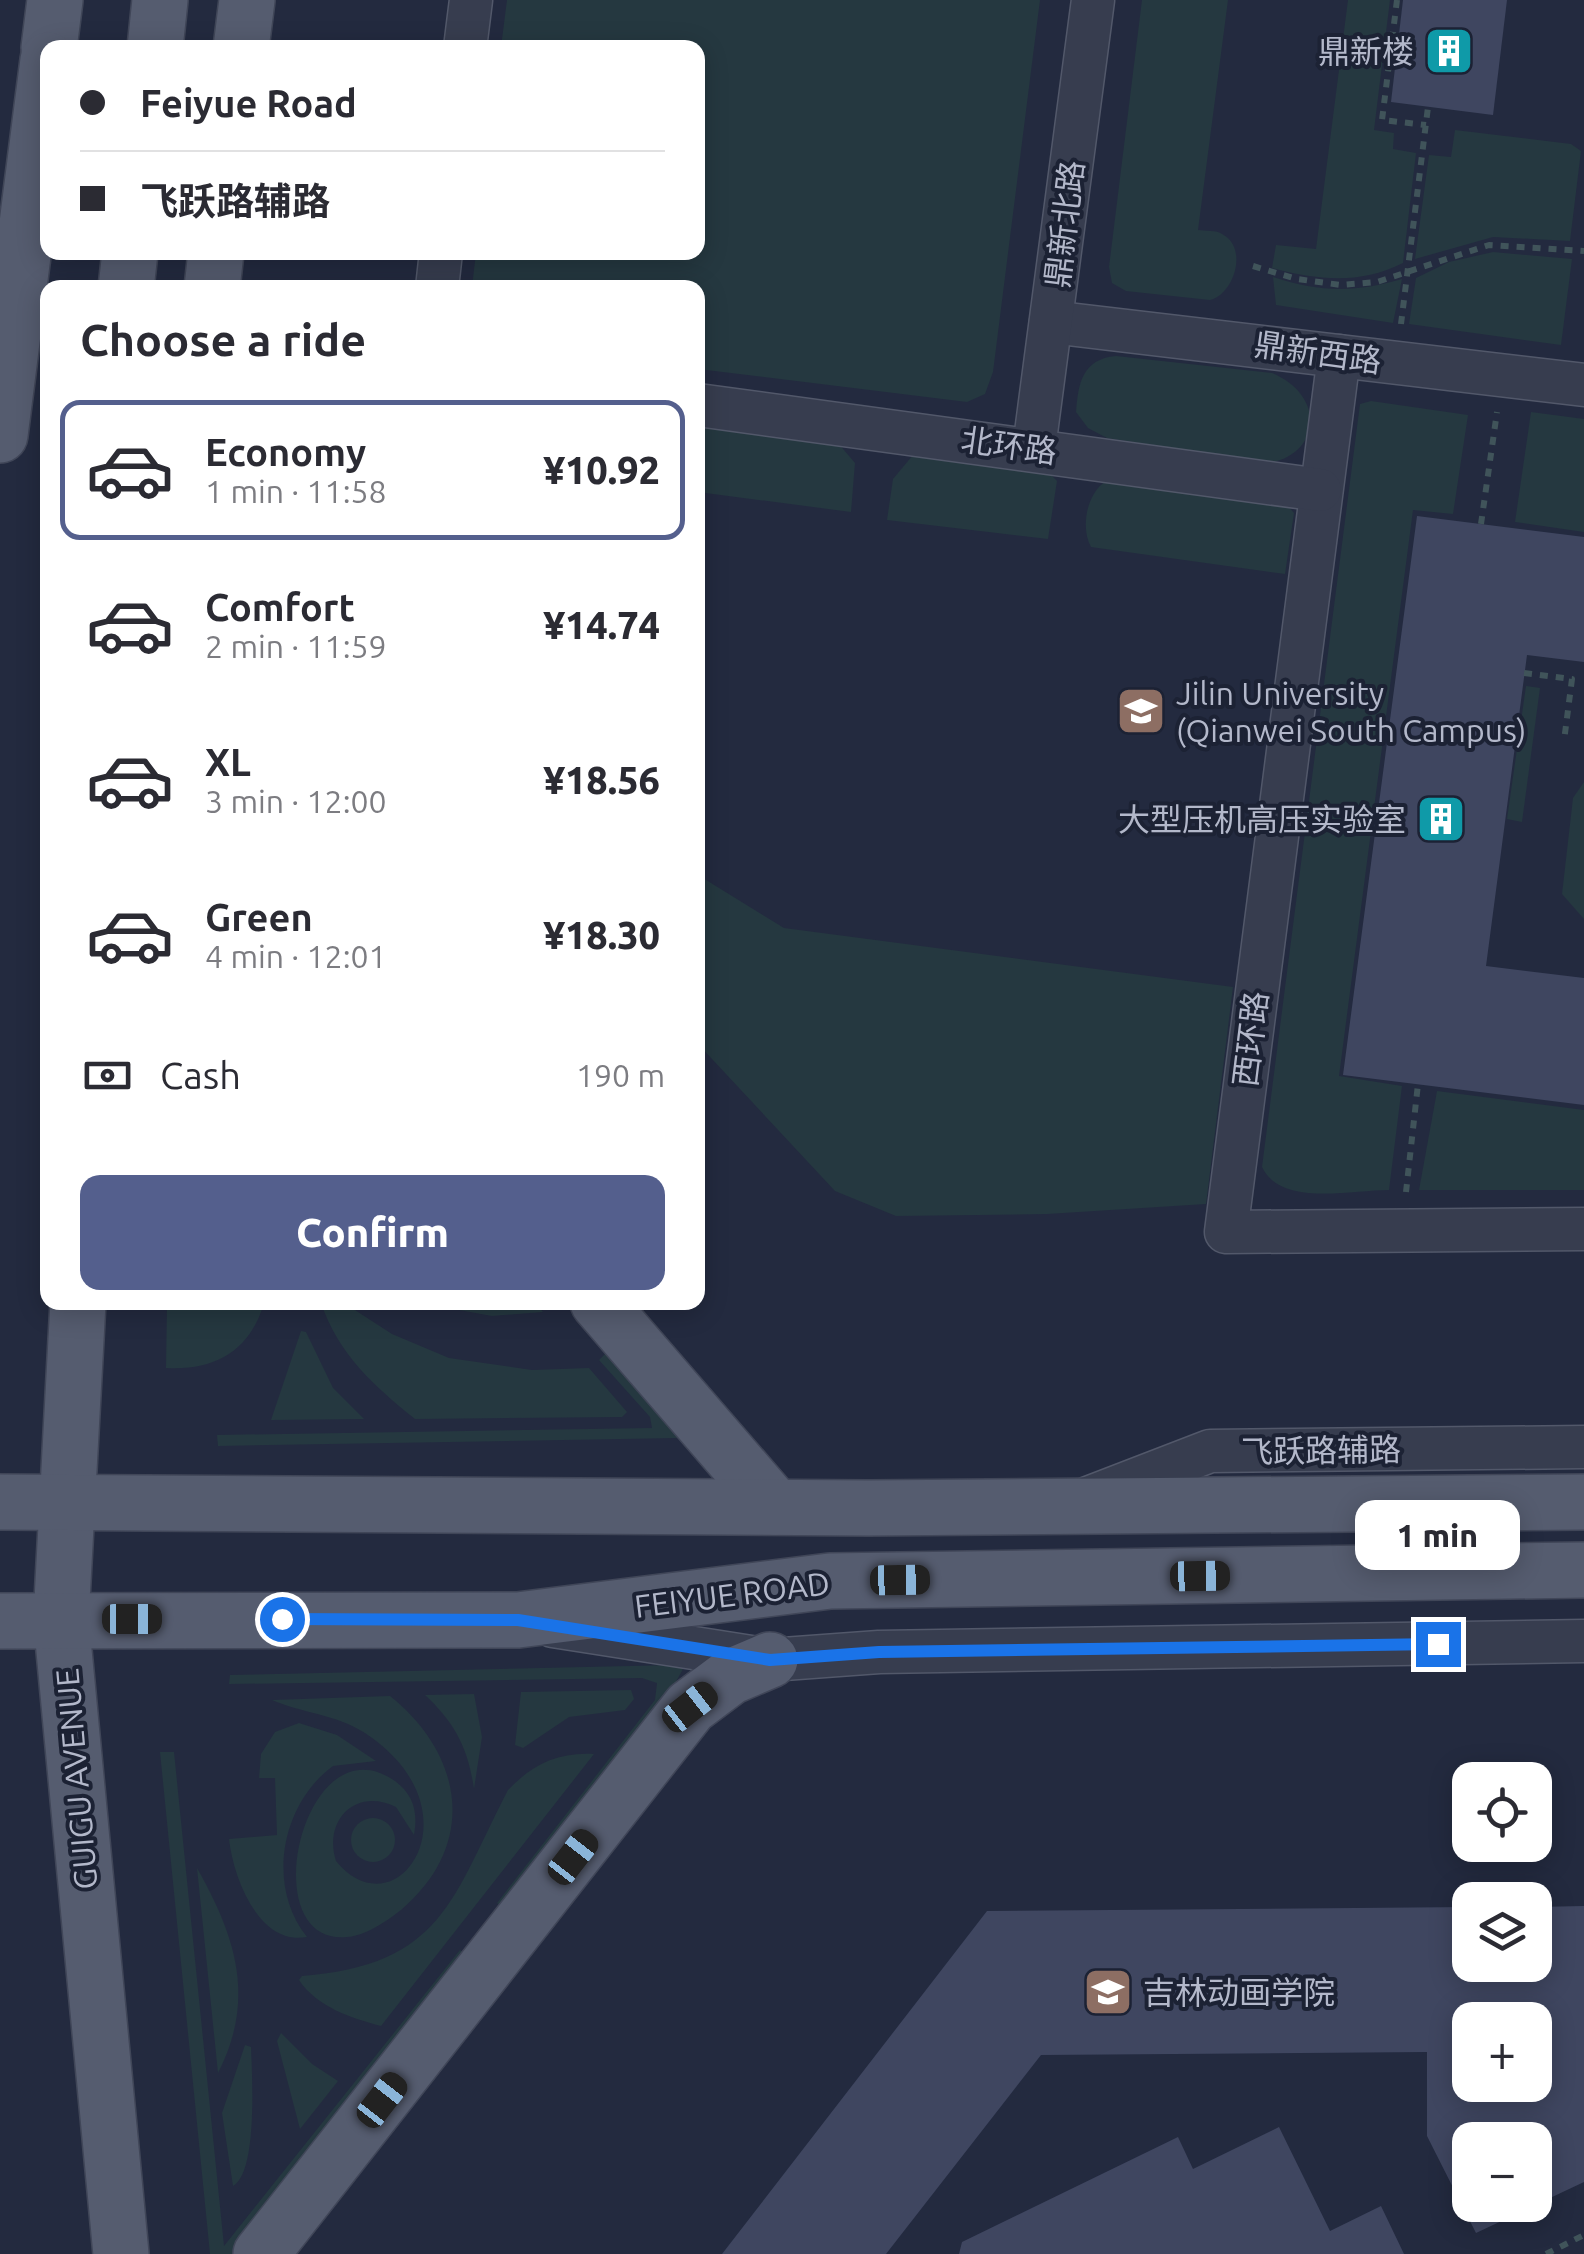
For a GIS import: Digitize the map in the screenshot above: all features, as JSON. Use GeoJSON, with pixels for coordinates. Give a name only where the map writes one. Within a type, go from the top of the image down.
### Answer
{"type":"FeatureCollection","features":[{"type":"Feature","properties":{"kind":"main road"},"geometry":{"type":"LineString","coordinates":[[50,40],[55,0]]}},
{"type":"Feature","properties":{"kind":"main road"},"geometry":{"type":"LineString","coordinates":[[155,40],[160,0]]}},
{"type":"Feature","properties":{"kind":"main road"},"geometry":{"type":"LineString","coordinates":[[242,40],[247,0]]}},
{"type":"Feature","properties":{"kind":"main road"},"geometry":{"type":"LineString","coordinates":[[0,435],[40,122]]}},
{"type":"Feature","properties":{"kind":"main road","name":"GUIGU AVENUE"},"geometry":{"type":"LineString","coordinates":[[78,1310],[61,1619],[121,2254]]}},
{"type":"Feature","properties":{"kind":"main road"},"geometry":{"type":"LineString","coordinates":[[605,1310],[775,1507]]}},
{"type":"Feature","properties":{"kind":"main road"},"geometry":{"type":"LineString","coordinates":[[0,1502],[775,1507],[1584,1502]]}},
{"type":"Feature","properties":{"kind":"main road","name":"FEIYUE ROAD"},"geometry":{"type":"LineString","coordinates":[[0,1621],[518,1620],[830,1582],[1584,1570]]}},
{"type":"Feature","properties":{"kind":"main road"},"geometry":{"type":"LineString","coordinates":[[261,2254],[690,1707],[730,1677],[770,1660]]}},
{"type":"Feature","properties":{"kind":"street"},"geometry":{"type":"LineString","coordinates":[[466,40],[471,0]]}},
{"type":"Feature","properties":{"kind":"street","name":"鼎新北路"},"geometry":{"type":"LineString","coordinates":[[1034,448],[1093,0]]}},
{"type":"Feature","properties":{"kind":"street","name":"鼎新西路"},"geometry":{"type":"LineString","coordinates":[[1051,322],[1584,385]]}},
{"type":"Feature","properties":{"kind":"street"},"geometry":{"type":"LineString","coordinates":[[1320,490],[1338,356]]}},
{"type":"Feature","properties":{"kind":"street","name":"北环路"},"geometry":{"type":"LineString","coordinates":[[705,406],[1320,490]]}},
{"type":"Feature","properties":{"kind":"street","name":"西环路"},"geometry":{"type":"LineString","coordinates":[[1320,490],[1226,1232],[1584,1230]]}},
{"type":"Feature","properties":{"kind":"street","name":"飞跃路辅路"},"geometry":{"type":"LineString","coordinates":[[1067,1506],[1210,1451],[1584,1448]]}},
{"type":"Feature","properties":{"kind":"street"},"geometry":{"type":"LineString","coordinates":[[518,1620],[770,1660],[879,1652],[1584,1641]]}},
{"type":"Feature","properties":{"kind":"path"},"geometry":{"type":"LineString","coordinates":[[1397,0],[1382,120],[1426,125]]}},
{"type":"Feature","properties":{"kind":"path"},"geometry":{"type":"LineString","coordinates":[[1400,330],[1428,107]]}},
{"type":"Feature","properties":{"kind":"path"},"geometry":{"type":"LineString","coordinates":[[1253,266],[1297,279],[1341,285],[1378,282],[1489,245],[1584,251]]}},
{"type":"Feature","properties":{"kind":"path"},"geometry":{"type":"LineString","coordinates":[[1480,524],[1497,410]]}},
{"type":"Feature","properties":{"kind":"path"},"geometry":{"type":"LineString","coordinates":[[1524,673],[1572,680],[1564,742]]}},
{"type":"Feature","properties":{"kind":"path"},"geometry":{"type":"LineString","coordinates":[[1405,1197],[1418,1084]]}},
{"type":"Feature","properties":{"kind":"path"},"geometry":{"type":"LineString","coordinates":[[1546,2254],[1584,2235]]}},
{"type":"Feature","properties":{"kind":"shaded area"},"geometry":{"type":"Polygon","coordinates":[[[507,0],[1040,0],[993,372],[985,394],[967,402],[705,370],[705,280],[473,280],[475,260],[705,260],[705,40],[502,40],[507,0]]]}},
{"type":"Feature","properties":{"kind":"shaded area"},"geometry":{"type":"Polygon","coordinates":[[[1142,0],[1228,0],[1198,230],[1222,234],[1235,249],[1236,259],[1226,289],[1210,300],[1126,291],[1112,283],[1109,267],[1142,0]]]}},
{"type":"Feature","properties":{"kind":"shaded area"},"geometry":{"type":"Polygon","coordinates":[[[1348,0],[1390,0],[1374,130],[1394,133],[1393,149],[1416,153],[1403,263],[1370,275],[1338,278],[1272,268],[1276,245],[1316,249],[1348,0]]]}},
{"type":"Feature","properties":{"kind":"shaded area"},"geometry":{"type":"Polygon","coordinates":[[[1455,130],[1571,144],[1581,151],[1570,241],[1493,237],[1415,259],[1429,155],[1451,157],[1455,130]]]}},
{"type":"Feature","properties":{"kind":"shaded area"},"geometry":{"type":"Polygon","coordinates":[[[1493,252],[1572,259],[1561,345],[1409,324],[1416,278],[1449,262],[1493,252]]]}},
{"type":"Feature","properties":{"kind":"shaded area"},"geometry":{"type":"Polygon","coordinates":[[[1273,277],[1337,289],[1402,279],[1393,323],[1276,305],[1273,277]]]}},
{"type":"Feature","properties":{"kind":"shaded area"},"geometry":{"type":"Polygon","coordinates":[[[1116,356],[1272,373],[1301,395],[1310,422],[1307,436],[1287,457],[1269,463],[1107,438],[1088,428],[1076,412],[1077,402],[1089,368],[1116,356]]]}},
{"type":"Feature","properties":{"kind":"shaded area"},"geometry":{"type":"Polygon","coordinates":[[[1371,401],[1468,415],[1453,514],[1413,510],[1339,1076],[1402,1086],[1389,1190],[1318,1194],[1284,1187],[1262,1167],[1360,404],[1371,401]]]}},
{"type":"Feature","properties":{"kind":"shaded area"},"geometry":{"type":"Polygon","coordinates":[[[1531,412],[1584,419],[1584,532],[1515,522],[1531,412]]]}},
{"type":"Feature","properties":{"kind":"shaded area"},"geometry":{"type":"Polygon","coordinates":[[[705,426],[838,443],[855,463],[851,512],[705,493],[705,426]]]}},
{"type":"Feature","properties":{"kind":"shaded area"},"geometry":{"type":"Polygon","coordinates":[[[913,455],[1050,474],[1057,481],[1048,539],[887,520],[893,479],[913,455]]]}},
{"type":"Feature","properties":{"kind":"shaded area"},"geometry":{"type":"Polygon","coordinates":[[[1106,481],[1288,506],[1294,513],[1285,574],[1091,547],[1086,530],[1087,511],[1099,486],[1106,481]]]}},
{"type":"Feature","properties":{"kind":"shaded area"},"geometry":{"type":"Polygon","coordinates":[[[1526,686],[1540,688],[1522,822],[1507,819],[1526,686]]]}},
{"type":"Feature","properties":{"kind":"shaded area"},"geometry":{"type":"Polygon","coordinates":[[[1584,782],[1584,919],[1562,894],[1573,798],[1584,782]]]}},
{"type":"Feature","properties":{"kind":"shaded area"},"geometry":{"type":"Polygon","coordinates":[[[705,879],[784,928],[1233,987],[1206,1204],[1047,1214],[896,1216],[835,1191],[705,1052],[705,879]]]}},
{"type":"Feature","properties":{"kind":"shaded area"},"geometry":{"type":"Polygon","coordinates":[[[1437,1091],[1584,1110],[1584,1190],[1419,1190],[1437,1091]]]}},
{"type":"Feature","properties":{"kind":"shaded area"},"geometry":{"type":"Polygon","coordinates":[[[167,1310],[262,1310],[250,1334],[228,1355],[200,1366],[166,1368],[167,1310]]]}},
{"type":"Feature","properties":{"kind":"shaded area"},"geometry":{"type":"Polygon","coordinates":[[[324,1310],[355,1310],[392,1334],[449,1358],[532,1370],[589,1368],[627,1412],[622,1417],[415,1419],[359,1368],[324,1310]]]}},
{"type":"Feature","properties":{"kind":"shaded area"},"geometry":{"type":"Polygon","coordinates":[[[459,1310],[543,1312],[492,1316],[459,1310]]]}},
{"type":"Feature","properties":{"kind":"shaded area"},"geometry":{"type":"Polygon","coordinates":[[[301,1331],[306,1332],[333,1388],[364,1419],[271,1420],[301,1331]]]}},
{"type":"Feature","properties":{"kind":"shaded area"},"geometry":{"type":"Polygon","coordinates":[[[606,1353],[678,1433],[677,1438],[218,1446],[217,1435],[652,1428],[650,1417],[599,1360],[606,1353]]]}},
{"type":"Feature","properties":{"kind":"shaded area"},"geometry":{"type":"Polygon","coordinates":[[[675,1665],[683,1669],[663,1705],[505,1909],[497,1903],[655,1700],[657,1683],[642,1678],[229,1684],[230,1675],[675,1665]]]}},
{"type":"Feature","properties":{"kind":"shaded area"},"geometry":{"type":"Polygon","coordinates":[[[631,1690],[634,1699],[625,1710],[569,1717],[523,1748],[515,1745],[521,1692],[631,1690]]]}},
{"type":"Feature","properties":{"kind":"shaded area"},"geometry":{"type":"Polygon","coordinates":[[[474,1694],[482,1737],[474,1789],[458,1737],[425,1695],[474,1694]]]}},
{"type":"Feature","properties":{"kind":"shaded area"},"geometry":{"type":"Polygon","coordinates":[[[390,1696],[415,1719],[434,1745],[446,1772],[452,1801],[451,1829],[442,1857],[426,1885],[401,1910],[354,1936],[318,1930],[301,1907],[296,1875],[301,1838],[315,1805],[336,1780],[363,1770],[395,1781],[407,1792],[415,1812],[414,1835],[396,1807],[368,1801],[346,1811],[334,1832],[336,1861],[359,1880],[382,1883],[403,1874],[417,1854],[424,1827],[419,1796],[400,1764],[365,1733],[272,1700],[390,1696]]]}},
{"type":"Feature","properties":{"kind":"shaded area"},"geometry":{"type":"Polygon","coordinates":[[[299,1723],[337,1735],[376,1761],[333,1766],[301,1802],[291,1823],[283,1871],[294,1917],[307,1937],[290,1937],[275,1931],[251,1905],[236,1871],[229,1839],[277,1835],[275,1778],[259,1778],[261,1754],[275,1732],[299,1723]]]}},
{"type":"Feature","properties":{"kind":"shaded area"},"geometry":{"type":"Polygon","coordinates":[[[160,1752],[174,1752],[224,2246],[460,1950],[467,1956],[232,2254],[210,2254],[160,1752]]]}},
{"type":"Feature","properties":{"kind":"shaded area"},"geometry":{"type":"Polygon","coordinates":[[[594,1754],[381,2026],[347,2015],[306,1989],[299,1980],[302,1976],[349,1969],[386,1957],[414,1941],[437,1919],[455,1893],[508,1790],[547,1762],[569,1755],[594,1754]]]}},
{"type":"Feature","properties":{"kind":"shaded area"},"geometry":{"type":"Polygon","coordinates":[[[373,1818],[389,1824],[395,1840],[389,1856],[373,1862],[357,1856],[351,1840],[357,1824],[373,1818]]]}},
{"type":"Feature","properties":{"kind":"shaded area"},"geometry":{"type":"Polygon","coordinates":[[[197,1868],[222,1919],[236,1969],[236,2019],[218,2073],[197,1868]]]}},
{"type":"Feature","properties":{"kind":"shaded area"},"geometry":{"type":"Polygon","coordinates":[[[281,2033],[312,2064],[338,2081],[300,2129],[277,2041],[281,2033]]]}},
{"type":"Feature","properties":{"kind":"shaded area"},"geometry":{"type":"Polygon","coordinates":[[[245,2045],[251,2047],[250,2143],[241,2177],[233,2186],[222,2113],[245,2045]]]}},
{"type":"Feature","properties":{"kind":"building","name":"鼎新楼"},"geometry":{"type":"Polygon","coordinates":[[[1403,0],[1507,0],[1493,115],[1391,102],[1403,0]]]}},
{"type":"Feature","properties":{"kind":"building","name":"大型压机高压实验室"},"geometry":{"type":"Polygon","coordinates":[[[1417,516],[1584,537],[1584,662],[1527,655],[1486,966],[1584,978],[1584,1105],[1343,1075],[1417,516]]]}},
{"type":"Feature","properties":{"kind":"building"},"geometry":{"type":"Polygon","coordinates":[[[1584,1906],[1584,2182],[1552,2197],[1552,2122],[1452,2122],[1452,2185],[1427,2136],[1427,2052],[1041,2055],[886,2254],[722,2254],[987,1911],[1452,1907],[1452,1982],[1552,1982],[1552,1907],[1584,1906]]]}},
{"type":"Feature","properties":{"kind":"building"},"geometry":{"type":"Polygon","coordinates":[[[1279,2127],[1330,2231],[1381,2206],[1404,2254],[959,2254],[962,2242],[1178,2137],[1193,2169],[1279,2127]]]}},
{"type":"Feature","properties":{"kind":"building"},"geometry":{"type":"Polygon","coordinates":[[[1470,2222],[1499,2222],[1476,2233],[1470,2222]]]}},
{"type":"Feature","properties":{"kind":"place","name":"鼎新楼"},"geometry":{"type":"Point","coordinates":[1449,51]}},
{"type":"Feature","properties":{"kind":"place","name":"Jilin University (Qianwei South Campus)"},"geometry":{"type":"Point","coordinates":[1141,711]}},
{"type":"Feature","properties":{"kind":"place","name":"大型压机高压实验室"},"geometry":{"type":"Point","coordinates":[1441,819]}},
{"type":"Feature","properties":{"kind":"place","name":"吉林动画学院"},"geometry":{"type":"Point","coordinates":[1108,1992]}},
{"type":"Feature","properties":{"kind":"route"},"geometry":{"type":"LineString","coordinates":[[282,1619],[518,1620],[770,1660],[879,1652],[1438,1644]]}}]}
